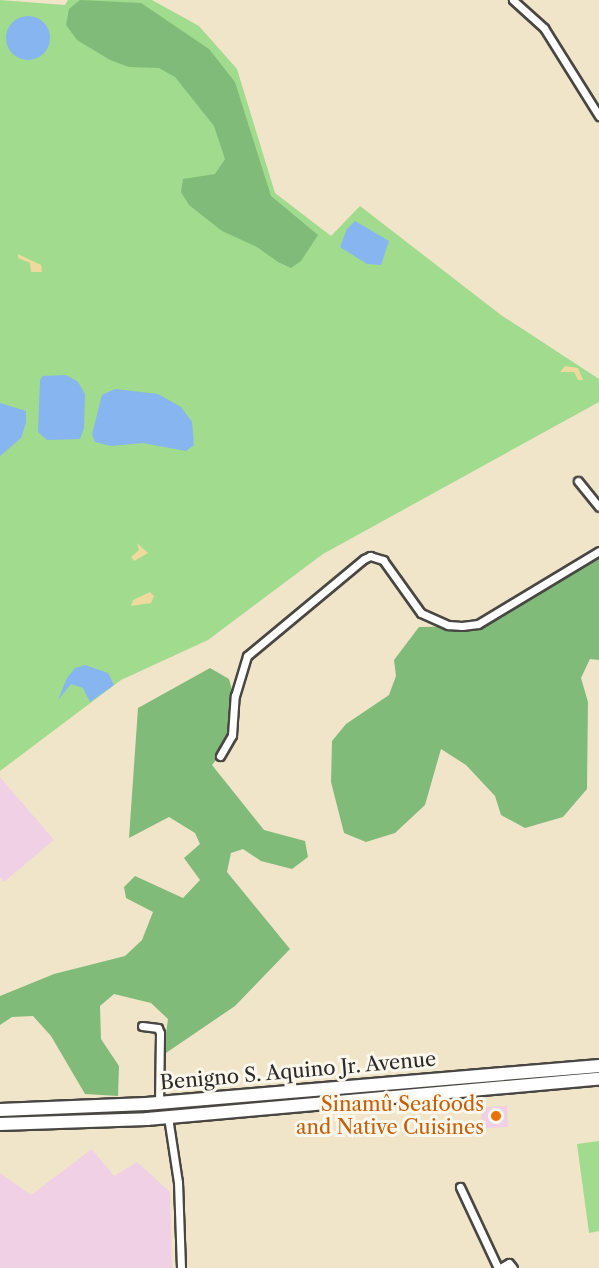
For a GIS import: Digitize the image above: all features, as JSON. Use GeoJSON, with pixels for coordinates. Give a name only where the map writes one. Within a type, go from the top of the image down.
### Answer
{"type":"FeatureCollection","features":[{"type":"Feature","properties":{"kind":"main road","name":"Benigno S. Aquino Jr. Avenue"},"geometry":{"type":"LineString","coordinates":[[0,1110],[159,1102],[599,1066]]}},
{"type":"Feature","properties":{"kind":"main road","name":"Benigno S. Aquino Jr. Avenue"},"geometry":{"type":"LineString","coordinates":[[0,1124],[168,1117],[599,1079]]}},
{"type":"Feature","properties":{"kind":"main road"},"geometry":{"type":"LineString","coordinates":[[404,1082],[405,1097]]}},
{"type":"Feature","properties":{"kind":"street"},"geometry":{"type":"LineString","coordinates":[[513,0],[544,28],[599,116]]}},
{"type":"Feature","properties":{"kind":"street"},"geometry":{"type":"LineString","coordinates":[[578,481],[599,507]]}},
{"type":"Feature","properties":{"kind":"street"},"geometry":{"type":"LineString","coordinates":[[220,756],[232,735],[235,696],[248,656],[364,559],[370,556],[383,560],[421,613],[448,625],[462,626],[478,624],[599,551]]}},
{"type":"Feature","properties":{"kind":"street"},"geometry":{"type":"LineString","coordinates":[[142,1026],[158,1028],[160,1033],[159,1102]]}},
{"type":"Feature","properties":{"kind":"street"},"geometry":{"type":"LineString","coordinates":[[168,1117],[179,1198],[181,1268]]}},
{"type":"Feature","properties":{"kind":"street"},"geometry":{"type":"LineString","coordinates":[[460,1187],[499,1268],[511,1266]]}},
{"type":"Feature","properties":{"kind":"shaded area"},"geometry":{"type":"Polygon","coordinates":[[[0,777],[54,840],[4,882],[0,877],[0,777]]]}},
{"type":"Feature","properties":{"kind":"shaded area"},"geometry":{"type":"Polygon","coordinates":[[[507,1106],[508,1127],[482,1128],[481,1107],[507,1106]]]}},
{"type":"Feature","properties":{"kind":"shaded area"},"geometry":{"type":"Polygon","coordinates":[[[92,1149],[114,1176],[137,1162],[170,1192],[172,1268],[0,1268],[0,1173],[31,1195],[92,1149]]]}},
{"type":"Feature","properties":{"kind":"green space"},"geometry":{"type":"Polygon","coordinates":[[[0,0],[65,5],[68,0],[152,0],[199,26],[237,69],[275,193],[331,236],[360,206],[501,315],[599,379],[599,402],[323,554],[208,640],[121,680],[0,771],[0,0]]]}},
{"type":"Feature","properties":{"kind":"green space"},"geometry":{"type":"Polygon","coordinates":[[[80,0],[141,3],[209,49],[235,82],[271,196],[318,235],[301,261],[291,268],[278,262],[257,247],[222,231],[189,205],[181,192],[183,179],[215,174],[225,159],[214,126],[175,77],[159,68],[129,67],[110,60],[77,40],[66,25],[69,9],[80,0]]]}},
{"type":"Feature","properties":{"kind":"green space"},"geometry":{"type":"Polygon","coordinates":[[[599,552],[599,660],[590,659],[581,678],[588,702],[587,789],[563,817],[525,828],[501,815],[495,796],[466,765],[441,749],[425,805],[395,833],[366,842],[344,833],[331,782],[332,741],[346,724],[389,695],[396,676],[394,660],[419,627],[474,626],[599,552]]]}},
{"type":"Feature","properties":{"kind":"green space"},"geometry":{"type":"Polygon","coordinates":[[[210,668],[229,679],[236,704],[231,741],[212,765],[264,830],[305,841],[308,857],[292,869],[261,861],[243,849],[231,853],[227,872],[290,949],[235,1006],[163,1055],[168,1019],[151,1003],[114,994],[100,1006],[101,1039],[119,1066],[118,1096],[85,1094],[51,1036],[33,1016],[12,1017],[0,1025],[0,996],[54,974],[125,956],[142,940],[153,912],[126,898],[124,887],[135,876],[183,898],[200,880],[184,858],[200,844],[195,833],[169,817],[129,838],[138,708],[210,668]]]}},
{"type":"Feature","properties":{"kind":"green space"},"geometry":{"type":"Polygon","coordinates":[[[599,1141],[599,1231],[589,1233],[577,1144],[599,1141]]]}},
{"type":"Feature","properties":{"kind":"sand"},"geometry":{"type":"Polygon","coordinates":[[[18,254],[41,265],[42,272],[31,272],[30,263],[18,258],[18,254]]]}},
{"type":"Feature","properties":{"kind":"sand"},"geometry":{"type":"Polygon","coordinates":[[[565,366],[578,368],[583,380],[578,380],[574,372],[560,372],[565,366]]]}},
{"type":"Feature","properties":{"kind":"sand"},"geometry":{"type":"Polygon","coordinates":[[[137,543],[148,553],[134,561],[131,557],[139,550],[137,543]]]}},
{"type":"Feature","properties":{"kind":"sand"},"geometry":{"type":"Polygon","coordinates":[[[150,592],[154,596],[151,603],[131,606],[133,600],[150,592]]]}},
{"type":"Feature","properties":{"kind":"water"},"geometry":{"type":"Polygon","coordinates":[[[28,16],[43,23],[50,38],[43,53],[28,60],[13,53],[6,38],[13,23],[28,16]]]}},
{"type":"Feature","properties":{"kind":"water"},"geometry":{"type":"Polygon","coordinates":[[[355,221],[389,241],[381,265],[367,264],[340,247],[347,229],[355,221]]]}},
{"type":"Feature","properties":{"kind":"water"},"geometry":{"type":"Polygon","coordinates":[[[66,375],[78,382],[85,394],[84,428],[80,439],[47,440],[38,432],[40,380],[43,376],[66,375]]]}},
{"type":"Feature","properties":{"kind":"water"},"geometry":{"type":"Polygon","coordinates":[[[115,389],[158,394],[181,407],[192,422],[194,445],[186,451],[143,443],[111,446],[95,442],[92,434],[102,395],[115,389]]]}},
{"type":"Feature","properties":{"kind":"water"},"geometry":{"type":"Polygon","coordinates":[[[0,403],[26,411],[26,423],[21,438],[0,456],[0,403]]]}},
{"type":"Feature","properties":{"kind":"water"},"geometry":{"type":"Polygon","coordinates":[[[85,665],[108,673],[114,685],[90,702],[83,688],[71,684],[58,700],[67,678],[75,668],[85,665]]]}},
{"type":"Feature","properties":{"kind":"place","name":"Sinamû Seafoods and Native Cuisines"},"geometry":{"type":"Point","coordinates":[496,1116]}}]}
